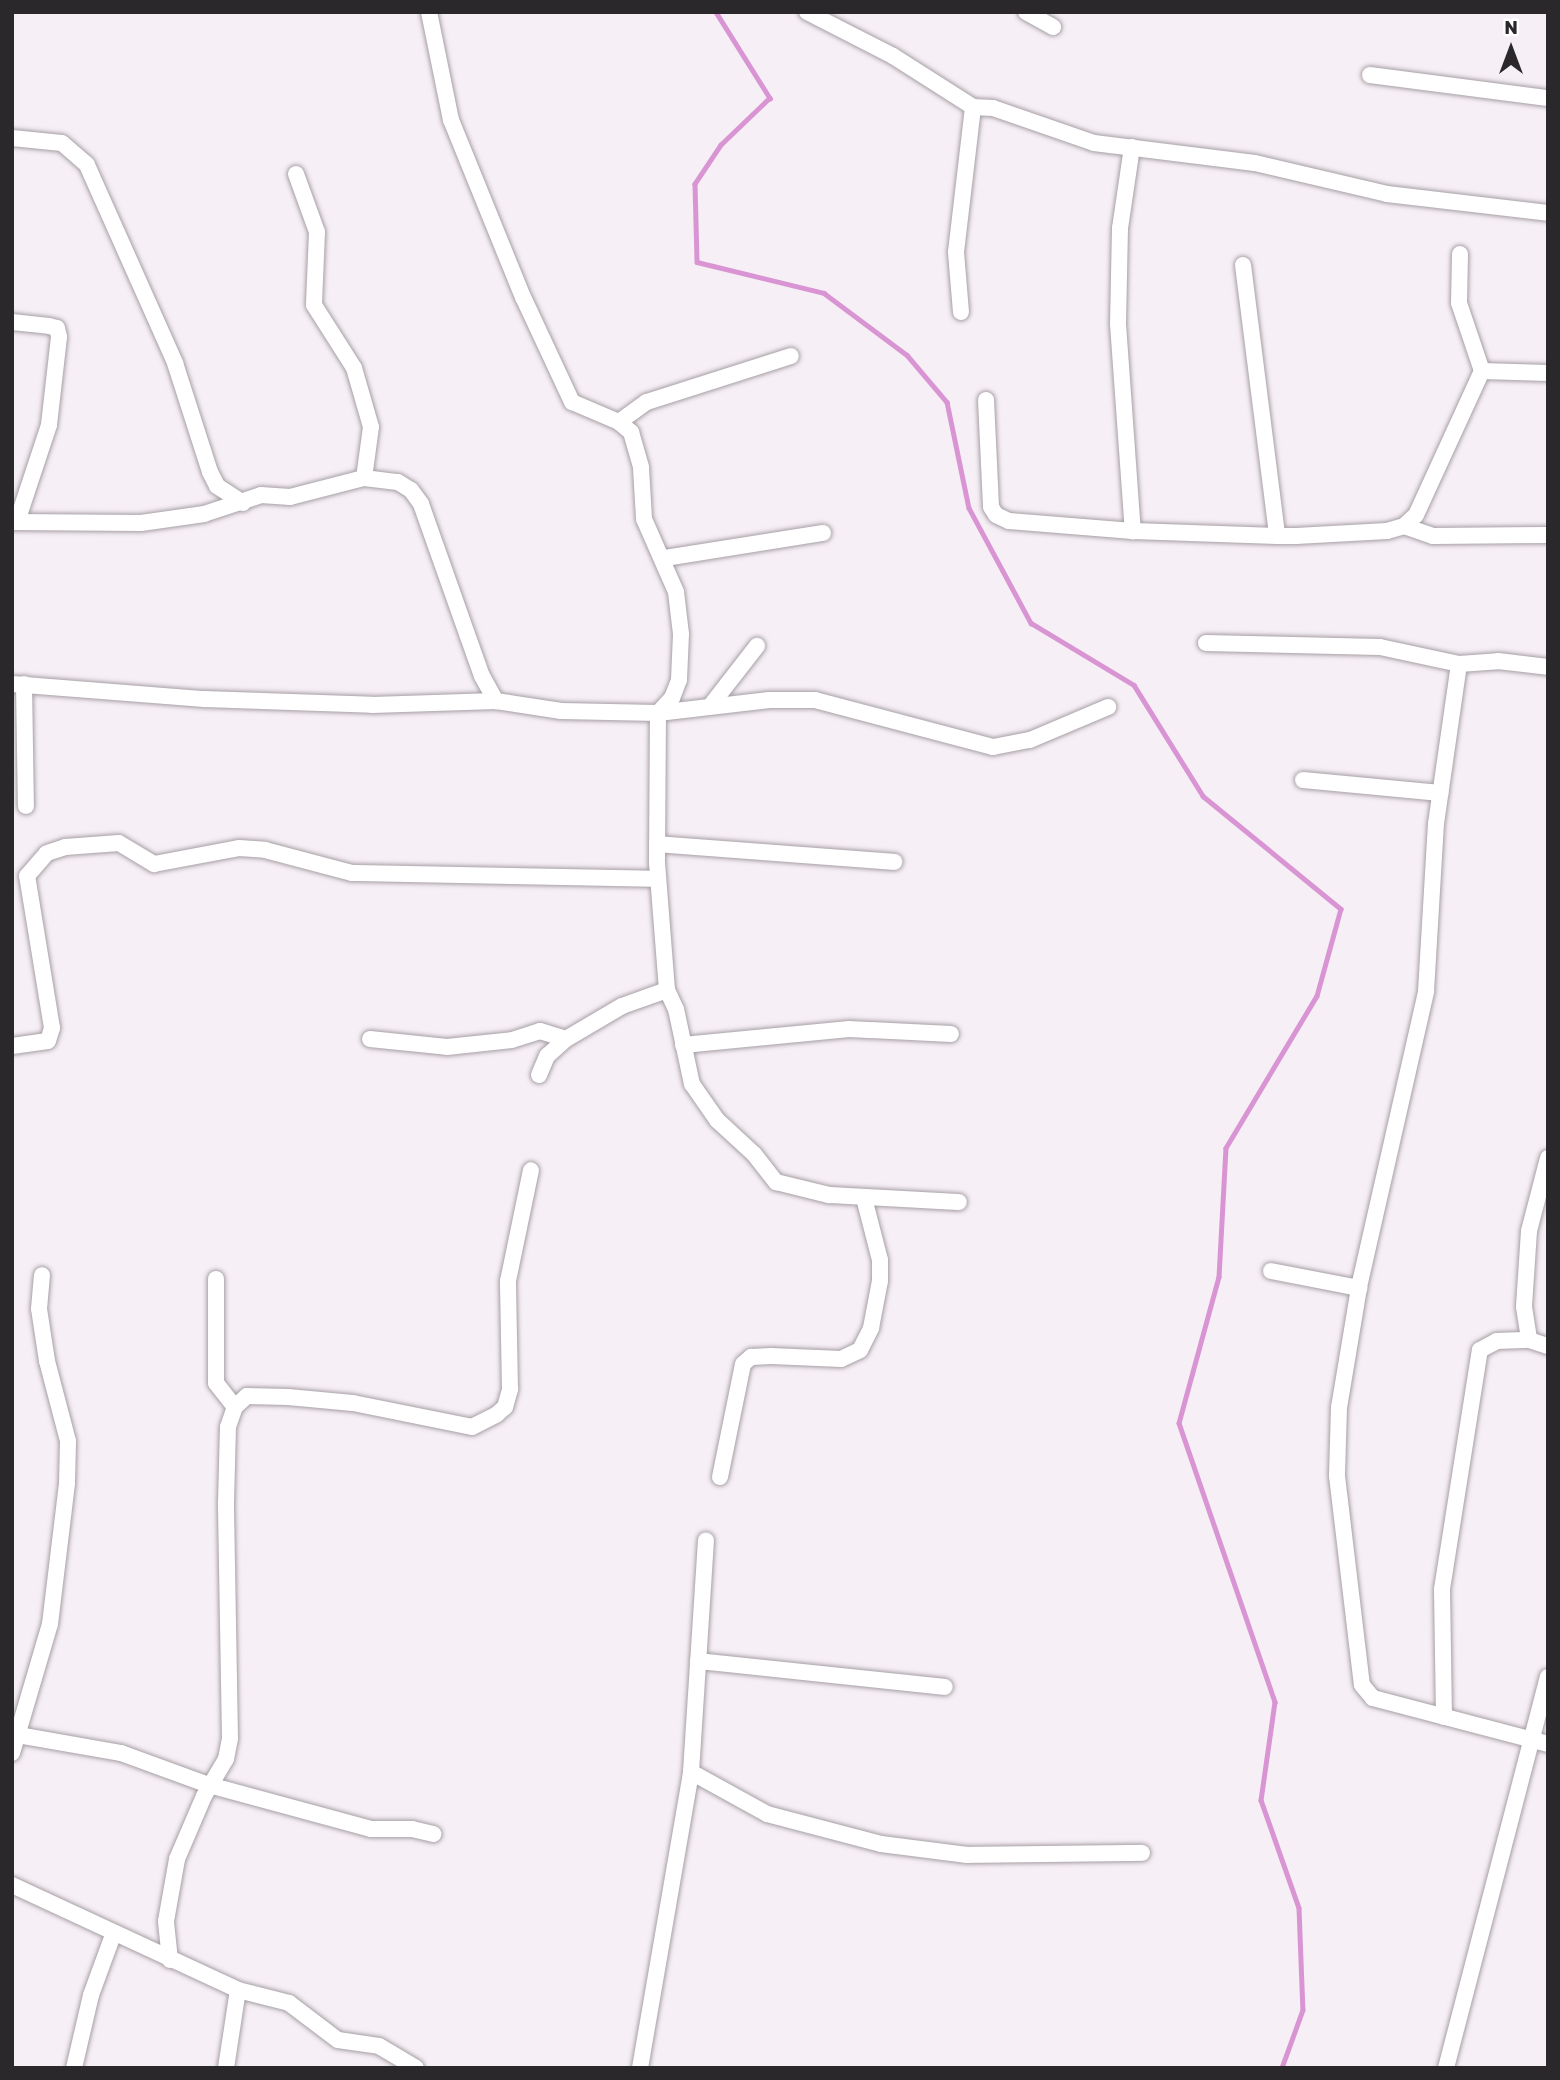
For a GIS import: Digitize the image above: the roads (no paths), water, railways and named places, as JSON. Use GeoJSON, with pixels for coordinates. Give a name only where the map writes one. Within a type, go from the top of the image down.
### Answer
{"type":"FeatureCollection","features":[{"type":"Feature","properties":{"kind":"street"},"geometry":{"type":"LineString","coordinates":[[429,12],[456,132],[563,388],[584,411],[619,422],[631,432],[641,468],[644,519],[665,558],[681,634],[678,680],[672,698],[658,713],[658,879],[667,990],[698,1097],[776,1182],[801,1191],[864,1198],[959,1202]]}},
{"type":"Feature","properties":{"kind":"street"},"geometry":{"type":"LineString","coordinates":[[807,12],[893,56],[974,107],[993,108],[1094,144],[1132,146],[1255,163],[1387,194],[1548,213]]}},
{"type":"Feature","properties":{"kind":"street"},"geometry":{"type":"LineString","coordinates":[[1026,12],[1053,27]]}},
{"type":"Feature","properties":{"kind":"street"},"geometry":{"type":"LineString","coordinates":[[1370,75],[1548,98]]}},
{"type":"Feature","properties":{"kind":"street"},"geometry":{"type":"LineString","coordinates":[[961,312],[956,252],[974,107]]}},
{"type":"Feature","properties":{"kind":"street"},"geometry":{"type":"LineString","coordinates":[[12,138],[62,143],[87,165],[175,363],[210,472],[217,486],[243,503]]}},
{"type":"Feature","properties":{"kind":"street"},"geometry":{"type":"LineString","coordinates":[[1132,146],[1120,228],[1118,324],[1133,530]]}},
{"type":"Feature","properties":{"kind":"street"},"geometry":{"type":"LineString","coordinates":[[296,174],[317,232],[314,305],[354,368],[371,427],[364,478]]}},
{"type":"Feature","properties":{"kind":"street"},"geometry":{"type":"LineString","coordinates":[[1404,526],[1416,514],[1482,371],[1459,303],[1460,254]]}},
{"type":"Feature","properties":{"kind":"street"},"geometry":{"type":"LineString","coordinates":[[1243,264],[1277,536]]}},
{"type":"Feature","properties":{"kind":"street"},"geometry":{"type":"LineString","coordinates":[[12,322],[57,328],[59,337],[49,425],[15,522],[125,525],[204,514],[261,495],[290,497],[364,478],[398,482],[411,490],[421,504],[482,676],[496,701]]}},
{"type":"Feature","properties":{"kind":"street"},"geometry":{"type":"LineString","coordinates":[[619,422],[648,402],[791,356]]}},
{"type":"Feature","properties":{"kind":"street"},"geometry":{"type":"LineString","coordinates":[[1482,371],[1548,373]]}},
{"type":"Feature","properties":{"kind":"street"},"geometry":{"type":"LineString","coordinates":[[986,400],[991,507],[996,516],[1009,522],[1277,536],[1404,526],[1433,536],[1548,535]]}},
{"type":"Feature","properties":{"kind":"street"},"geometry":{"type":"LineString","coordinates":[[665,558],[823,533]]}},
{"type":"Feature","properties":{"kind":"street"},"geometry":{"type":"LineString","coordinates":[[1206,643],[1380,647],[1459,663],[1498,661],[1548,667]]}},
{"type":"Feature","properties":{"kind":"street"},"geometry":{"type":"LineString","coordinates":[[710,705],[757,646]]}},
{"type":"Feature","properties":{"kind":"street"},"geometry":{"type":"LineString","coordinates":[[1459,663],[1440,793],[1426,992],[1359,1288],[1339,1407],[1337,1476],[1362,1685],[1373,1698],[1548,1744]]}},
{"type":"Feature","properties":{"kind":"street"},"geometry":{"type":"LineString","coordinates":[[26,806],[18,684],[204,699],[372,705],[496,701],[561,711],[658,713],[710,705],[815,701],[993,747],[1030,740],[1108,707]]}},
{"type":"Feature","properties":{"kind":"street"},"geometry":{"type":"LineString","coordinates":[[1303,780],[1440,793]]}},
{"type":"Feature","properties":{"kind":"street"},"geometry":{"type":"LineString","coordinates":[[12,1046],[48,1041],[52,1028],[27,876],[47,853],[65,847],[118,843],[154,864],[239,848],[265,850],[352,873],[658,879]]}},
{"type":"Feature","properties":{"kind":"street"},"geometry":{"type":"LineString","coordinates":[[657,844],[894,862]]}},
{"type":"Feature","properties":{"kind":"street"},"geometry":{"type":"LineString","coordinates":[[539,1075],[547,1056],[566,1039],[622,1006],[667,990]]}},
{"type":"Feature","properties":{"kind":"street"},"geometry":{"type":"LineString","coordinates":[[683,1045],[849,1029],[951,1034]]}},
{"type":"Feature","properties":{"kind":"street"},"geometry":{"type":"LineString","coordinates":[[370,1039],[447,1047],[512,1040],[540,1031],[566,1039]]}},
{"type":"Feature","properties":{"kind":"street"},"geometry":{"type":"LineString","coordinates":[[1529,1340],[1524,1307],[1529,1231],[1548,1158]]}},
{"type":"Feature","properties":{"kind":"street"},"geometry":{"type":"LineString","coordinates":[[170,1960],[166,1921],[177,1859],[209,1785],[223,1766],[230,1738],[226,1503],[228,1427],[235,1407],[247,1396],[301,1398],[353,1403],[472,1427],[505,1407],[510,1389],[509,1281],[531,1170]]}},
{"type":"Feature","properties":{"kind":"street"},"geometry":{"type":"LineString","coordinates":[[720,1476],[743,1364],[751,1357],[771,1356],[841,1360],[860,1350],[871,1328],[880,1281],[880,1260],[864,1198]]}},
{"type":"Feature","properties":{"kind":"street"},"geometry":{"type":"LineString","coordinates":[[1271,1271],[1359,1288]]}},
{"type":"Feature","properties":{"kind":"street"},"geometry":{"type":"LineString","coordinates":[[12,1753],[50,1624],[67,1483],[68,1441],[47,1361],[39,1309],[42,1275]]}},
{"type":"Feature","properties":{"kind":"street"},"geometry":{"type":"LineString","coordinates":[[216,1279],[216,1383],[235,1407]]}},
{"type":"Feature","properties":{"kind":"street"},"geometry":{"type":"LineString","coordinates":[[1444,1717],[1442,1589],[1480,1350],[1497,1341],[1529,1340],[1548,1346]]}},
{"type":"Feature","properties":{"kind":"street"},"geometry":{"type":"LineString","coordinates":[[640,2068],[691,1772],[706,1540]]}},
{"type":"Feature","properties":{"kind":"street"},"geometry":{"type":"LineString","coordinates":[[698,1661],[946,1686]]}},
{"type":"Feature","properties":{"kind":"street"},"geometry":{"type":"LineString","coordinates":[[1446,2068],[1529,1740],[1548,1677]]}},
{"type":"Feature","properties":{"kind":"street"},"geometry":{"type":"LineString","coordinates":[[18,1735],[121,1754],[209,1785],[371,1829],[412,1829],[433,1834]]}},
{"type":"Feature","properties":{"kind":"street"},"geometry":{"type":"LineString","coordinates":[[691,1772],[767,1814],[881,1844],[967,1855],[1142,1853]]}},
{"type":"Feature","properties":{"kind":"street"},"geometry":{"type":"LineString","coordinates":[[12,1885],[113,1935],[238,1990],[289,2003],[338,2040],[379,2046],[416,2068]]}},
{"type":"Feature","properties":{"kind":"street"},"geometry":{"type":"LineString","coordinates":[[74,2068],[91,1995],[113,1935]]}},
{"type":"Feature","properties":{"kind":"street"},"geometry":{"type":"LineString","coordinates":[[226,2068],[238,1990]]}},
{"type":"Feature","properties":{"kind":"waterway"},"geometry":{"type":"LineString","coordinates":[[716,12],[770,98],[721,145],[695,184],[697,262],[824,293],[907,355],[947,402],[969,508],[1031,623],[1134,685],[1203,796],[1341,909],[1317,996],[1226,1148],[1219,1277],[1179,1423],[1275,1702],[1261,1800],[1299,1908],[1303,2010],[1282,2068]]}}]}
